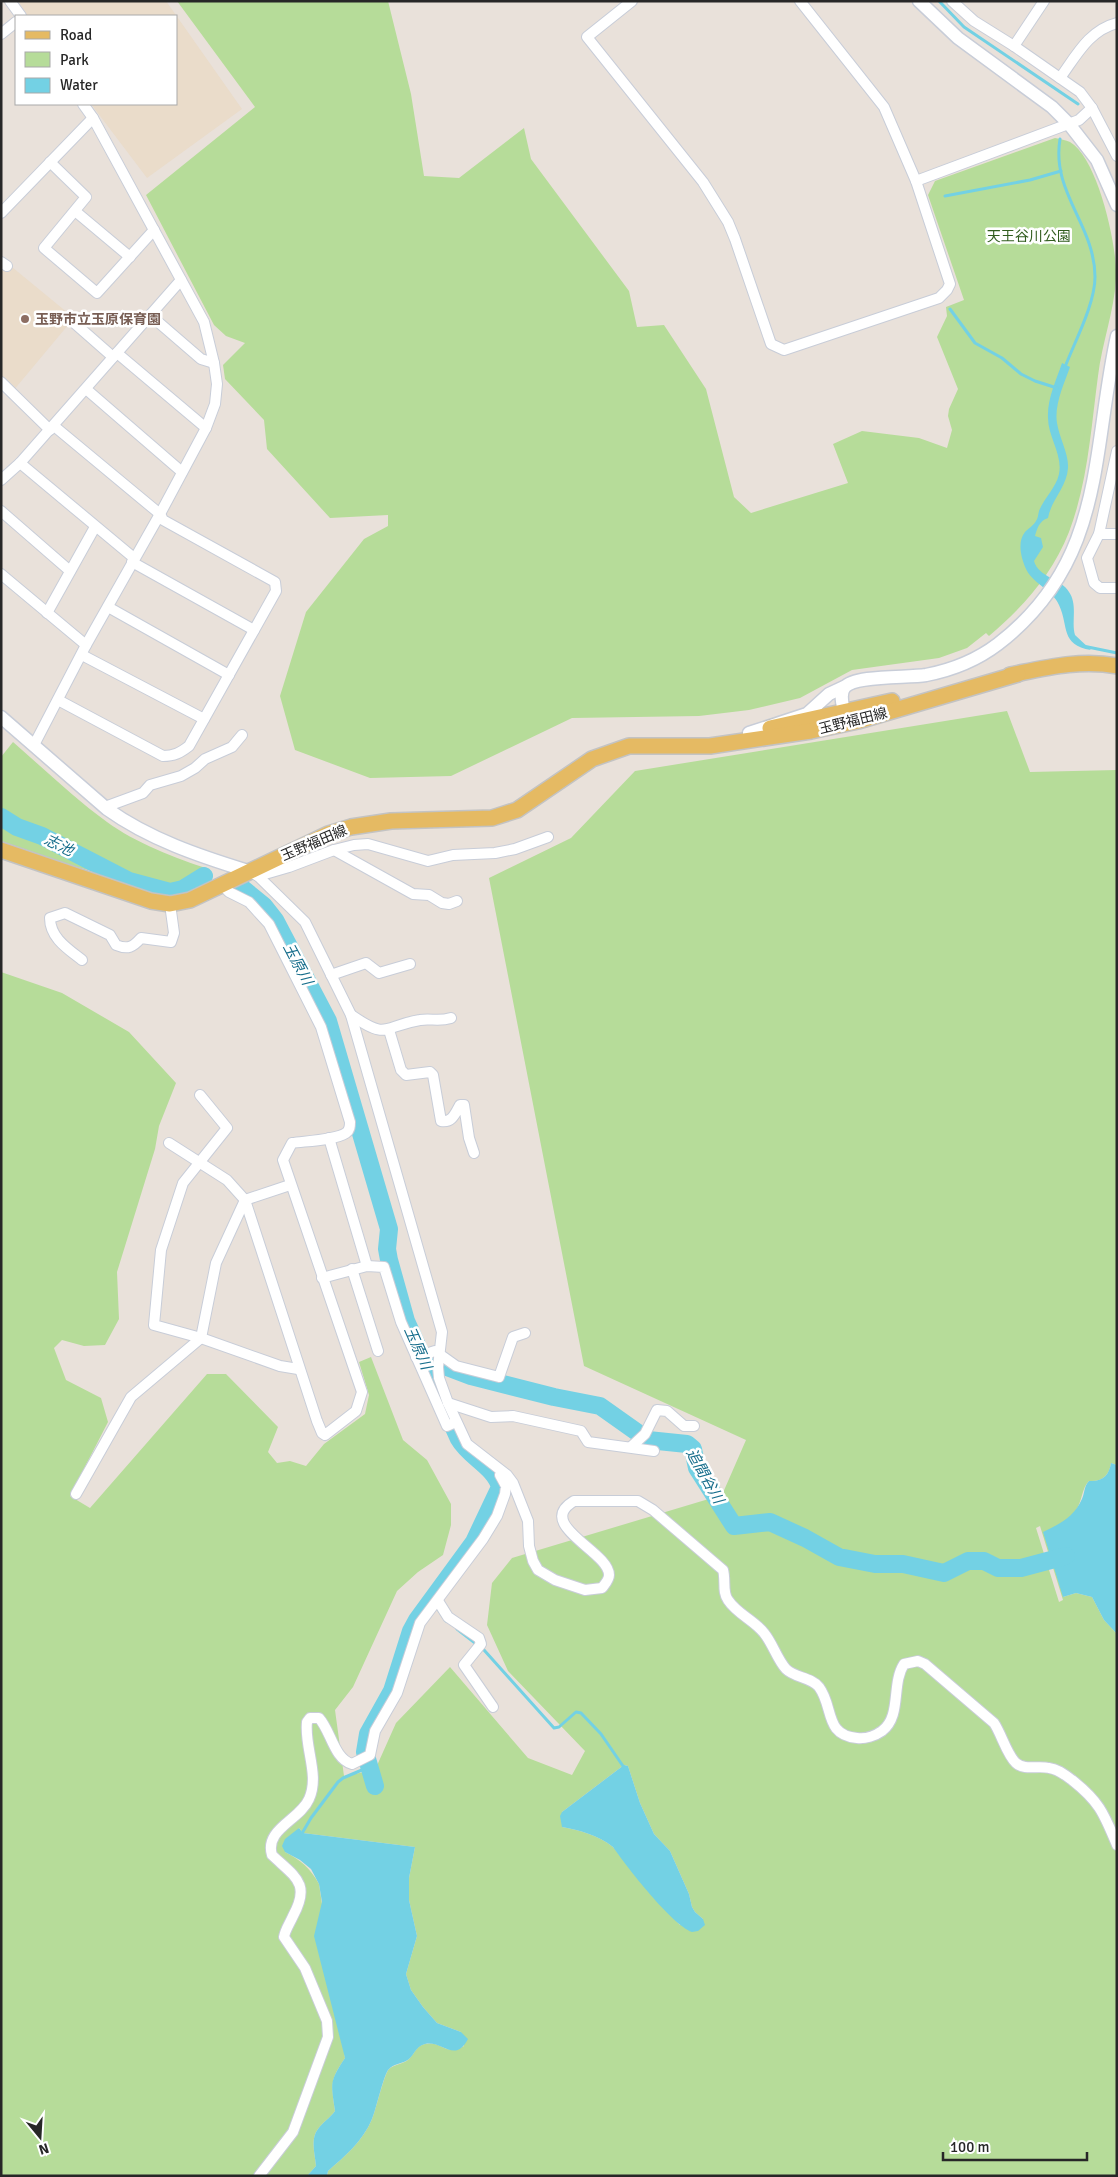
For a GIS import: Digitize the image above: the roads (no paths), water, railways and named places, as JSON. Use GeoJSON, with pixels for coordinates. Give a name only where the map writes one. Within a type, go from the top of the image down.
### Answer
{"type":"FeatureCollection","features":[{"type":"Feature","properties":{"kind":"main road","name":"玉野福田線"},"geometry":{"type":"LineString","coordinates":[[684,746],[749,733],[845,718],[1060,665],[1087,663],[1117,666]]}},
{"type":"Feature","properties":{"kind":"main road","name":"玉野福田線"},"geometry":{"type":"LineString","coordinates":[[1,850],[151,901],[170,904],[190,900],[222,885],[253,874],[328,834],[351,827],[391,820],[492,818],[506,815],[517,810],[573,770],[598,756],[629,746],[710,746],[811,732],[845,718]]}},
{"type":"Feature","properties":{"kind":"street"},"geometry":{"type":"LineString","coordinates":[[10,1],[19,15]]}},
{"type":"Feature","properties":{"kind":"street"},"geometry":{"type":"LineString","coordinates":[[632,1],[587,37],[703,182],[718,204],[735,239],[771,344],[784,350],[939,298],[950,284],[916,180],[884,106],[800,1]]}},
{"type":"Feature","properties":{"kind":"street"},"geometry":{"type":"LineString","coordinates":[[919,1],[958,38],[1052,106],[1069,124],[1097,160],[1117,205]]}},
{"type":"Feature","properties":{"kind":"street"},"geometry":{"type":"LineString","coordinates":[[955,5],[968,1]]}},
{"type":"Feature","properties":{"kind":"street"},"geometry":{"type":"LineString","coordinates":[[1014,46],[1044,1]]}},
{"type":"Feature","properties":{"kind":"street"},"geometry":{"type":"LineString","coordinates":[[955,5],[974,22],[1014,46],[1080,92],[1113,140],[1116,155]]}},
{"type":"Feature","properties":{"kind":"street"},"geometry":{"type":"LineString","coordinates":[[1,34],[15,23]]}},
{"type":"Feature","properties":{"kind":"street"},"geometry":{"type":"LineString","coordinates":[[1060,78],[1088,39],[1098,31],[1117,23]]}},
{"type":"Feature","properties":{"kind":"street"},"geometry":{"type":"LineString","coordinates":[[34,745],[206,428],[215,404],[214,362],[204,322],[93,118],[84,105]]}},
{"type":"Feature","properties":{"kind":"street"},"geometry":{"type":"LineString","coordinates":[[916,180],[1079,120],[1092,108]]}},
{"type":"Feature","properties":{"kind":"street"},"geometry":{"type":"LineString","coordinates":[[1,212],[93,118]]}},
{"type":"Feature","properties":{"kind":"street"},"geometry":{"type":"LineString","coordinates":[[50,162],[86,198],[44,248],[97,293],[154,230]]}},
{"type":"Feature","properties":{"kind":"street"},"geometry":{"type":"LineString","coordinates":[[75,211],[130,257]]}},
{"type":"Feature","properties":{"kind":"street"},"geometry":{"type":"LineString","coordinates":[[1,480],[20,464],[181,280]]}},
{"type":"Feature","properties":{"kind":"street"},"geometry":{"type":"LineString","coordinates":[[150,315],[201,359],[214,362]]}},
{"type":"Feature","properties":{"kind":"street"},"geometry":{"type":"LineString","coordinates":[[72,321],[206,428]]}},
{"type":"Feature","properties":{"kind":"street"},"geometry":{"type":"LineString","coordinates":[[749,733],[807,714],[829,694],[852,682],[862,679],[925,675],[967,663],[998,644],[1018,626],[1051,587],[1074,549],[1085,518],[1095,479],[1107,380],[1117,336]]}},
{"type":"Feature","properties":{"kind":"street"},"geometry":{"type":"LineString","coordinates":[[1,382],[52,428],[160,514],[163,520],[274,582],[276,591],[189,746],[180,753],[172,756],[163,756],[58,700]]}},
{"type":"Feature","properties":{"kind":"street"},"geometry":{"type":"LineString","coordinates":[[86,389],[182,472]]}},
{"type":"Feature","properties":{"kind":"street"},"geometry":{"type":"LineString","coordinates":[[1087,558],[1099,534],[1114,479],[1117,452]]}},
{"type":"Feature","properties":{"kind":"street"},"geometry":{"type":"LineString","coordinates":[[20,464],[133,560],[254,630]]}},
{"type":"Feature","properties":{"kind":"street"},"geometry":{"type":"LineString","coordinates":[[1095,479],[1114,479]]}},
{"type":"Feature","properties":{"kind":"street"},"geometry":{"type":"LineString","coordinates":[[1,511],[70,571]]}},
{"type":"Feature","properties":{"kind":"street"},"geometry":{"type":"LineString","coordinates":[[47,613],[95,527]]}},
{"type":"Feature","properties":{"kind":"street"},"geometry":{"type":"LineString","coordinates":[[1099,534],[1117,534]]}},
{"type":"Feature","properties":{"kind":"street"},"geometry":{"type":"LineString","coordinates":[[1074,549],[1087,558],[1094,583],[1100,588],[1117,588]]}},
{"type":"Feature","properties":{"kind":"street"},"geometry":{"type":"LineString","coordinates":[[1,574],[47,613],[84,650],[204,719]]}},
{"type":"Feature","properties":{"kind":"street"},"geometry":{"type":"LineString","coordinates":[[108,607],[229,675]]}},
{"type":"Feature","properties":{"kind":"street"},"geometry":{"type":"LineString","coordinates":[[844,687],[842,692],[845,718]]}},
{"type":"Feature","properties":{"kind":"street"},"geometry":{"type":"LineString","coordinates":[[1,717],[105,807],[126,822],[205,858],[253,874],[305,922],[330,976],[351,1015],[442,1332],[439,1360],[442,1400]]}},
{"type":"Feature","properties":{"kind":"street"},"geometry":{"type":"LineString","coordinates":[[105,807],[143,793],[150,785],[188,772],[205,759],[232,747],[242,735]]}},
{"type":"Feature","properties":{"kind":"street"},"geometry":{"type":"LineString","coordinates":[[253,874],[289,867],[334,850],[368,844],[428,860],[453,855],[495,853],[515,849],[548,837]]}},
{"type":"Feature","properties":{"kind":"street"},"geometry":{"type":"LineString","coordinates":[[334,850],[413,894],[429,895],[442,903],[448,904],[457,901]]}},
{"type":"Feature","properties":{"kind":"street"},"geometry":{"type":"LineString","coordinates":[[170,1143],[227,1180],[245,1200],[298,1369],[322,1433],[325,1435],[330,1433],[356,1412],[362,1392],[283,1160],[292,1143],[328,1138],[346,1133],[350,1128],[350,1122],[321,1027],[269,924],[249,902],[230,892],[222,885]]}},
{"type":"Feature","properties":{"kind":"street"},"geometry":{"type":"LineString","coordinates":[[82,960],[58,941],[52,932],[50,918],[65,913],[110,935],[116,946],[124,948],[133,947],[142,938],[171,942],[174,933],[170,904]]}},
{"type":"Feature","properties":{"kind":"street"},"geometry":{"type":"LineString","coordinates":[[330,976],[366,963],[379,973],[410,964]]}},
{"type":"Feature","properties":{"kind":"street"},"geometry":{"type":"LineString","coordinates":[[351,1015],[376,1030],[389,1030],[423,1019],[434,1021],[451,1018]]}},
{"type":"Feature","properties":{"kind":"street"},"geometry":{"type":"LineString","coordinates":[[389,1030],[401,1070],[406,1075],[430,1072],[433,1075],[438,1115],[441,1121],[446,1122],[452,1118],[460,1105],[464,1105],[469,1138],[474,1153]]}},
{"type":"Feature","properties":{"kind":"street"},"geometry":{"type":"LineString","coordinates":[[200,1095],[227,1128],[183,1183],[161,1250],[154,1325],[201,1338],[280,1366],[298,1369]]}},
{"type":"Feature","properties":{"kind":"street"},"geometry":{"type":"LineString","coordinates":[[328,1138],[367,1266]]}},
{"type":"Feature","properties":{"kind":"street"},"geometry":{"type":"LineString","coordinates":[[76,1494],[131,1397],[201,1338],[216,1264],[245,1200],[290,1184]]}},
{"type":"Feature","properties":{"kind":"street"},"geometry":{"type":"LineString","coordinates":[[322,1278],[367,1266],[384,1266],[401,1322],[420,1355],[452,1424],[467,1444],[513,1483],[528,1521],[533,1561],[538,1570],[546,1576],[585,1590],[602,1588],[609,1577],[608,1572],[604,1564],[564,1524],[564,1512],[568,1504],[574,1500],[638,1501],[653,1510],[723,1570],[725,1595],[728,1601],[743,1616],[763,1631],[786,1668],[792,1674],[812,1681],[818,1686],[824,1695],[833,1725],[839,1732],[849,1737],[860,1738],[873,1736],[882,1731],[890,1723],[894,1714],[897,1678],[904,1664],[918,1661],[925,1664],[994,1722],[1002,1734],[1012,1759],[1017,1764],[1025,1767],[1051,1768],[1063,1774],[1090,1794],[1104,1814],[1117,1845]]}},
{"type":"Feature","properties":{"kind":"street"},"geometry":{"type":"LineString","coordinates":[[352,1269],[378,1351]]}},
{"type":"Feature","properties":{"kind":"street"},"geometry":{"type":"LineString","coordinates":[[420,1355],[435,1351],[439,1360],[499,1377],[513,1337],[525,1333]]}},
{"type":"Feature","properties":{"kind":"street"},"geometry":{"type":"LineString","coordinates":[[442,1400],[491,1417],[513,1416],[581,1431],[588,1442],[654,1451]]}},
{"type":"Feature","properties":{"kind":"street"},"geometry":{"type":"LineString","coordinates":[[631,1447],[643,1436],[657,1410],[668,1411],[684,1426],[694,1426]]}},
{"type":"Feature","properties":{"kind":"street"},"geometry":{"type":"LineString","coordinates":[[259,2176],[293,2132],[326,2046],[328,2029],[304,1968],[284,1937],[302,1901],[300,1884],[272,1854],[271,1844],[275,1833],[298,1815],[309,1799],[312,1788],[312,1768],[307,1728],[310,1718],[319,1718],[323,1722],[341,1758],[352,1764],[366,1757],[375,1731],[397,1693],[420,1623],[483,1539],[497,1516],[506,1486],[496,1468]]}},
{"type":"Feature","properties":{"kind":"street"},"geometry":{"type":"LineString","coordinates":[[438,1601],[448,1617],[479,1638],[480,1646],[464,1665],[493,1707]]}},
{"type":"Feature","properties":{"kind":"water"},"geometry":{"type":"Polygon","coordinates":[[[1062,363],[1070,367],[1060,395],[1056,416],[1068,468],[1065,481],[1052,505],[1048,518],[1040,523],[1035,536],[1041,538],[1043,547],[1034,561],[1040,571],[1061,584],[1069,592],[1074,608],[1075,635],[1091,650],[1074,644],[1070,639],[1059,605],[1052,595],[1029,574],[1021,555],[1021,540],[1025,532],[1038,518],[1041,506],[1059,474],[1059,460],[1050,432],[1048,411],[1052,390],[1062,363]]]}},
{"type":"Feature","properties":{"kind":"water"},"geometry":{"type":"Polygon","coordinates":[[[1111,1463],[1117,1465],[1117,1634],[1104,1620],[1092,1597],[1076,1593],[1063,1597],[1043,1532],[1061,1523],[1075,1511],[1082,1499],[1087,1483],[1102,1479],[1109,1471],[1111,1463]]]}},
{"type":"Feature","properties":{"kind":"water"},"geometry":{"type":"Polygon","coordinates":[[[624,1765],[628,1766],[640,1803],[654,1834],[670,1851],[689,1894],[692,1907],[703,1919],[705,1925],[698,1931],[692,1932],[673,1918],[638,1880],[613,1847],[601,1839],[562,1827],[560,1816],[562,1812],[624,1765]]]}},
{"type":"Feature","properties":{"kind":"water"},"geometry":{"type":"Polygon","coordinates":[[[299,1828],[303,1833],[415,1847],[409,1878],[409,1900],[417,1936],[406,1974],[411,1990],[437,2023],[461,2032],[468,2039],[458,2050],[453,2051],[437,2045],[422,2045],[409,2059],[389,2069],[374,2114],[364,2134],[353,2148],[328,2171],[327,2176],[307,2176],[316,2166],[314,2137],[320,2127],[335,2111],[332,2083],[336,2072],[345,2058],[314,1936],[322,1902],[319,1884],[311,1869],[300,1860],[285,1852],[282,1846],[285,1839],[299,1828]]]}},
{"type":"Feature","properties":{"kind":"waterway"},"geometry":{"type":"LineString","coordinates":[[939,1],[964,27],[1078,104]]}},
{"type":"Feature","properties":{"kind":"waterway"},"geometry":{"type":"LineString","coordinates":[[1060,139],[1059,158],[1062,176],[1067,193],[1088,241],[1093,258],[1095,277],[1092,299],[1065,367]]}},
{"type":"Feature","properties":{"kind":"waterway"},"geometry":{"type":"LineString","coordinates":[[945,196],[1030,180],[1061,171]]}},
{"type":"Feature","properties":{"kind":"waterway"},"geometry":{"type":"LineString","coordinates":[[950,309],[975,343],[1002,358],[1021,374],[1057,388]]}},
{"type":"Feature","properties":{"kind":"waterway"},"geometry":{"type":"LineString","coordinates":[[1083,646],[1117,653]]}},
{"type":"Feature","properties":{"kind":"waterway","name":"志池"},"geometry":{"type":"LineString","coordinates":[[1,817],[17,827],[42,836],[129,881],[170,892],[183,889],[204,876]]}},
{"type":"Feature","properties":{"kind":"waterway","name":"玉原川"},"geometry":{"type":"LineString","coordinates":[[242,888],[264,906],[275,920],[328,1021],[389,1229],[387,1249],[389,1260],[406,1321],[459,1439],[493,1474],[500,1487],[474,1542],[411,1631],[392,1691],[368,1734],[365,1752],[375,1786]]}},
{"type":"Feature","properties":{"kind":"waterway","name":"追間谷川"},"geometry":{"type":"LineString","coordinates":[[425,1361],[471,1376],[554,1397],[600,1406],[648,1440],[687,1444],[693,1449],[697,1468],[734,1526],[770,1522],[805,1538],[839,1557],[875,1564],[903,1564],[944,1573],[968,1561],[984,1561],[998,1568],[1021,1568],[1066,1556]]}},
{"type":"Feature","properties":{"kind":"waterway"},"geometry":{"type":"LineString","coordinates":[[438,1609],[446,1621]]}},
{"type":"Feature","properties":{"kind":"waterway"},"geometry":{"type":"LineString","coordinates":[[457,1629],[484,1650],[554,1728],[559,1727],[576,1712],[581,1713],[601,1734],[625,1769]]}},
{"type":"Feature","properties":{"kind":"waterway"},"geometry":{"type":"LineString","coordinates":[[301,1835],[311,1818],[338,1782],[369,1767]]}},
{"type":"Feature","properties":{"kind":"place","name":"玉野市立玉原保育園"},"geometry":{"type":"Point","coordinates":[25,319]}},
{"type":"Feature","properties":{"kind":"park label","name":"天王谷川公園"},"geometry":{"type":"Point","coordinates":[1029,236]}}]}
